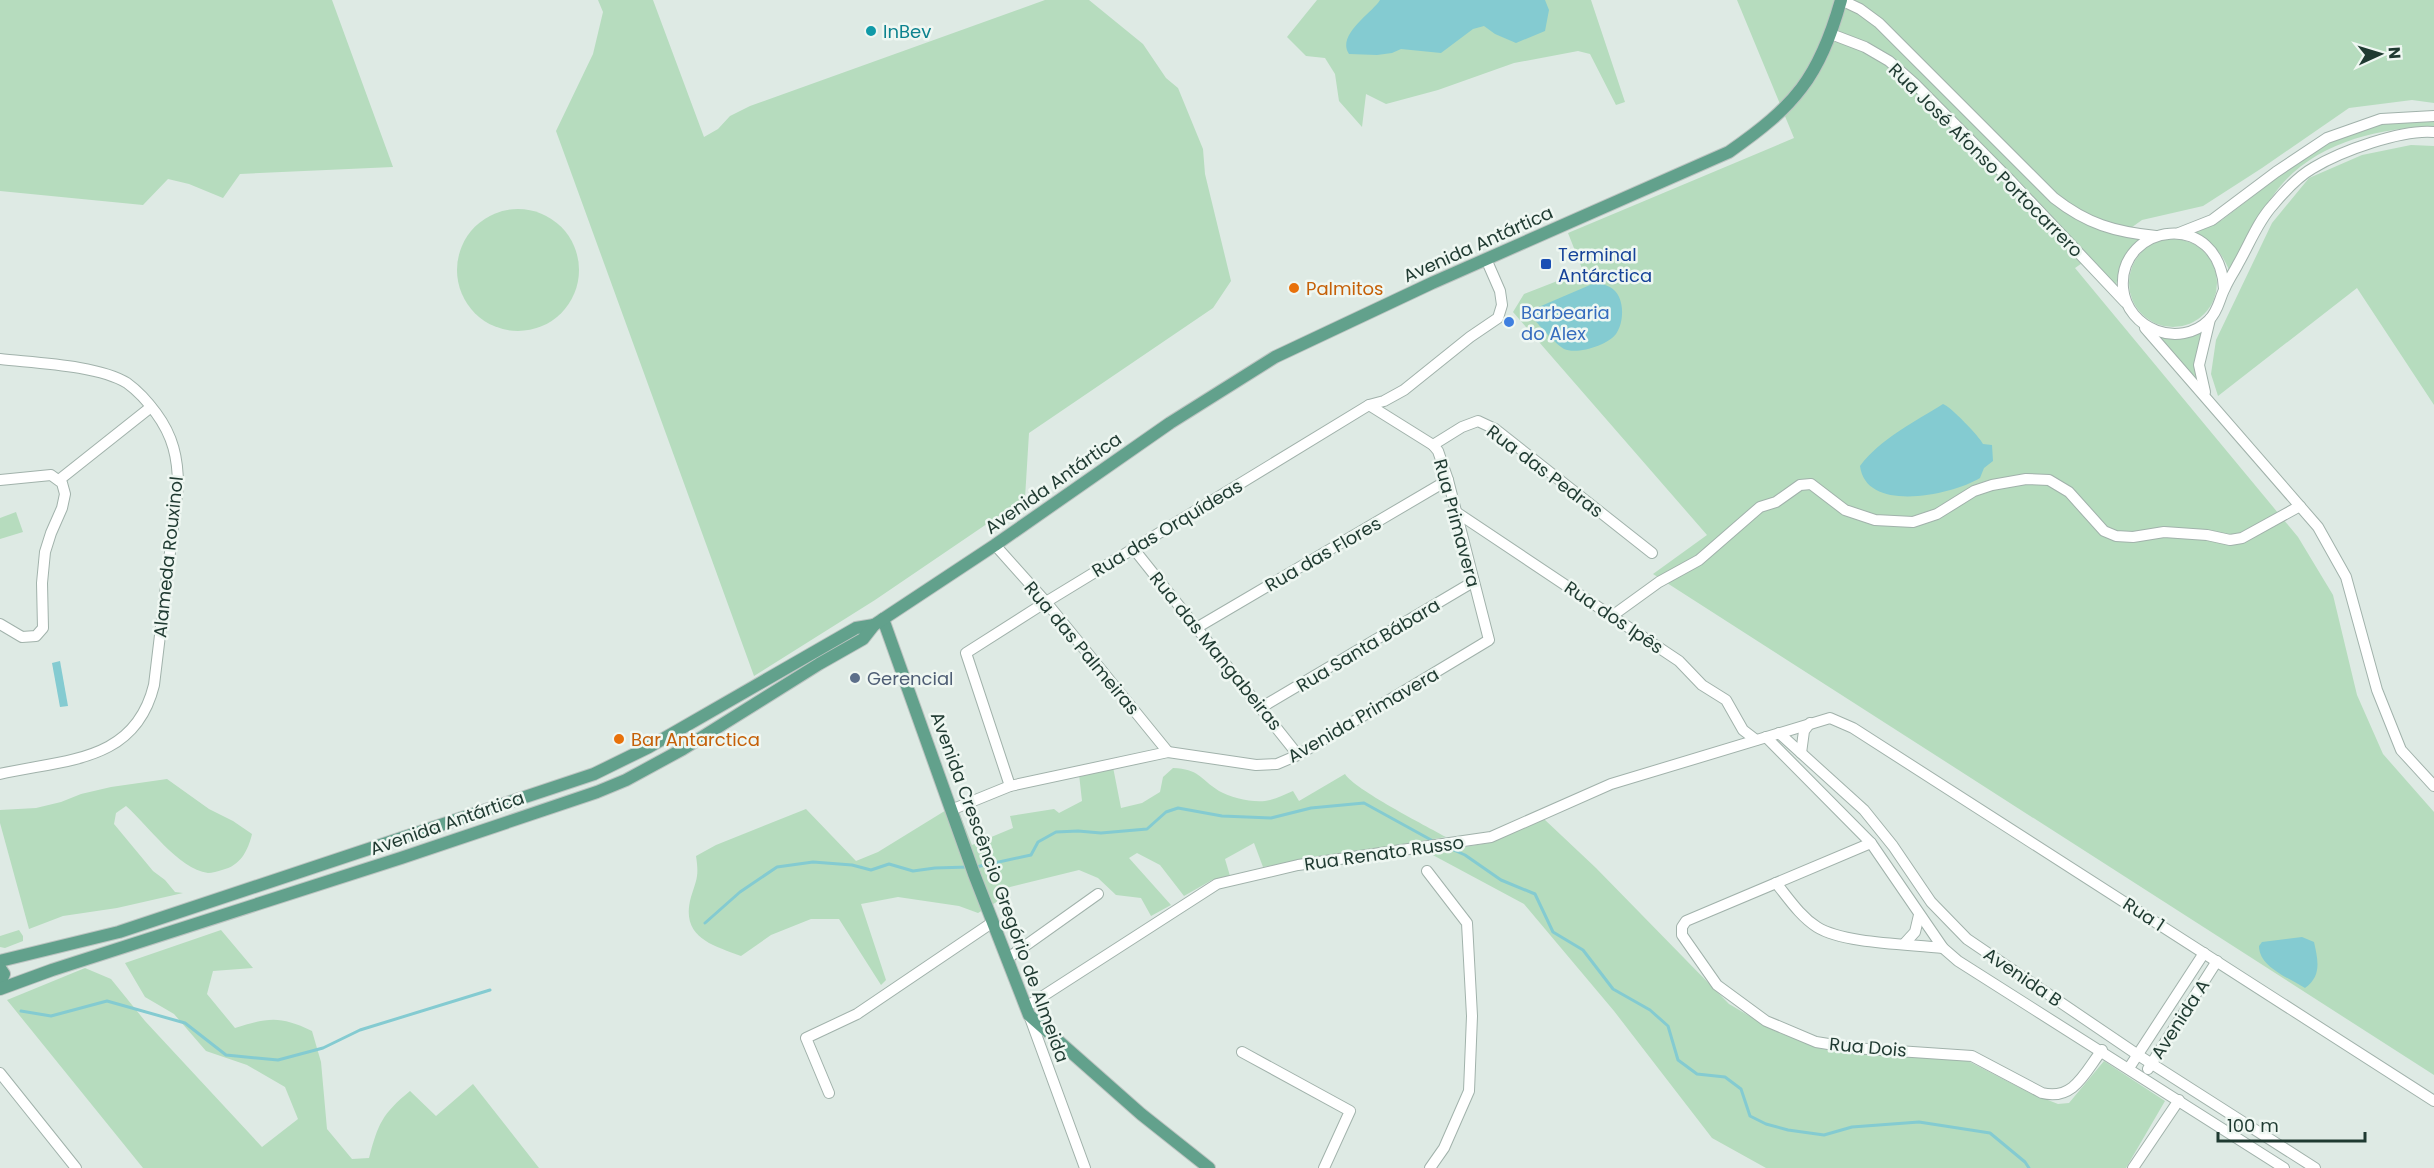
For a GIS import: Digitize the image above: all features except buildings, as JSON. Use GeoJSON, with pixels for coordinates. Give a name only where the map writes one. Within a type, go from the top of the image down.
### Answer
{"type":"FeatureCollection","features":[{"type":"Feature","properties":{"kind":"main road","name":"Avenida Antártica"},"geometry":{"type":"LineString","coordinates":[[0,989],[52,970],[401,858],[626,780],[683,749],[863,639],[878,622],[995,545],[1170,423],[1266,362],[1329,330],[1729,152],[1759,131],[1798,94],[1815,70],[1831,34],[1841,0]]}},
{"type":"Feature","properties":{"kind":"main road","name":"Avenida Antártica"},"geometry":{"type":"LineString","coordinates":[[0,961],[119,932],[599,772],[649,747],[856,628],[878,622]]}},
{"type":"Feature","properties":{"kind":"main road","name":"Avenida Crescêncio Gregório de Almeida"},"geometry":{"type":"LineString","coordinates":[[878,622],[1027,1011]]}},
{"type":"Feature","properties":{"kind":"main road"},"geometry":{"type":"LineString","coordinates":[[603,789],[615,774],[649,747]]}},
{"type":"Feature","properties":{"kind":"main road"},"geometry":{"type":"LineString","coordinates":[[0,968],[4,975],[0,983]]}},
{"type":"Feature","properties":{"kind":"main road"},"geometry":{"type":"LineString","coordinates":[[1027,1011],[1141,1114],[1209,1168]]}},
{"type":"Feature","properties":{"kind":"street","name":"Rua José Afonso Portocarrero"},"geometry":{"type":"LineString","coordinates":[[1841,0],[1860,9],[1879,23],[2054,198],[2076,215],[2125,233],[2156,236],[2179,233],[2212,220],[2276,172],[2327,138],[2381,120],[2434,116]]}},
{"type":"Feature","properties":{"kind":"street","name":"Rua José Afonso Portocarrero"},"geometry":{"type":"LineString","coordinates":[[1831,34],[1865,47],[1889,61],[1915,84],[2010,180],[2128,305],[2139,321],[2318,527],[2346,577],[2377,690],[2401,750],[2434,786]]}},
{"type":"Feature","properties":{"kind":"street"},"geometry":{"type":"LineString","coordinates":[[2206,398],[2199,365],[2210,319],[2219,305],[2224,289],[2271,206],[2312,168],[2373,141],[2434,132]]}},
{"type":"Feature","properties":{"kind":"street"},"geometry":{"type":"LineString","coordinates":[[2179,233],[2194,237],[2207,246],[2217,258],[2223,273],[2224,289]]}},
{"type":"Feature","properties":{"kind":"street","name":"Rua José Afonso Portocarrero"},"geometry":{"type":"LineString","coordinates":[[2128,305],[2123,289],[2124,272],[2131,257],[2142,244],[2156,236]]}},
{"type":"Feature","properties":{"kind":"street","name":"Rua das Orquídeas"},"geometry":{"type":"LineString","coordinates":[[1010,786],[966,653],[1133,548],[1369,405],[1384,401],[1404,390],[1498,318],[1502,305],[1500,291],[1486,259]]}},
{"type":"Feature","properties":{"kind":"street"},"geometry":{"type":"LineString","coordinates":[[2139,321],[2152,330],[2175,334],[2197,329],[2210,319]]}},
{"type":"Feature","properties":{"kind":"street","name":"Alameda Rouxinol"},"geometry":{"type":"LineString","coordinates":[[0,359],[99,373],[127,384],[152,407],[166,427],[176,454],[178,486],[154,685],[150,702],[135,728],[104,751],[0,774]]}},
{"type":"Feature","properties":{"kind":"street","name":"Rua Primavera"},"geometry":{"type":"LineString","coordinates":[[1369,405],[1433,445],[1438,451],[1448,480],[1489,640]]}},
{"type":"Feature","properties":{"kind":"street"},"geometry":{"type":"LineString","coordinates":[[59,480],[152,407]]}},
{"type":"Feature","properties":{"kind":"street","name":"Rua das Pedras"},"geometry":{"type":"LineString","coordinates":[[1433,445],[1461,427],[1478,422],[1495,429],[1652,553]]}},
{"type":"Feature","properties":{"kind":"street"},"geometry":{"type":"LineString","coordinates":[[0,480],[51,475],[59,480],[65,494],[45,552],[42,582],[43,628],[36,636],[22,637],[0,624]]}},
{"type":"Feature","properties":{"kind":"street"},"geometry":{"type":"LineString","coordinates":[[1612,616],[1659,582],[1699,560],[1760,507],[1776,502],[1800,485],[1811,484],[1845,510],[1875,520],[1912,522],[1937,514],[1974,491],[1992,485],[2026,479],[2049,480],[2069,492],[2104,531],[2125,537],[2164,532],[2207,535],[2230,540],[2242,538],[2300,506]]}},
{"type":"Feature","properties":{"kind":"street","name":"Rua das Flores"},"geometry":{"type":"LineString","coordinates":[[1198,627],[1448,480]]}},
{"type":"Feature","properties":{"kind":"street","name":"Rua dos Ipês"},"geometry":{"type":"LineString","coordinates":[[1456,512],[1679,661],[1702,685],[1720,695],[1743,730],[1761,738]]}},
{"type":"Feature","properties":{"kind":"street","name":"Rua das Palmeiras"},"geometry":{"type":"LineString","coordinates":[[995,545],[1046,602],[1168,752]]}},
{"type":"Feature","properties":{"kind":"street","name":"Rua das Mangabeiras"},"geometry":{"type":"LineString","coordinates":[[1133,548],[1299,755]]}},
{"type":"Feature","properties":{"kind":"street","name":"Rua Santa Bábara"},"geometry":{"type":"LineString","coordinates":[[1262,707],[1473,582]]}},
{"type":"Feature","properties":{"kind":"street","name":"Avenida Primavera"},"geometry":{"type":"LineString","coordinates":[[951,810],[1010,786],[1168,752],[1256,765],[1277,764],[1299,755],[1489,640]]}},
{"type":"Feature","properties":{"kind":"street","name":"Rua 1"},"geometry":{"type":"LineString","coordinates":[[1761,738],[1830,718],[1853,728],[2434,1101]]}},
{"type":"Feature","properties":{"kind":"street"},"geometry":{"type":"LineString","coordinates":[[1801,753],[1804,731],[1810,723]]}},
{"type":"Feature","properties":{"kind":"street","name":"Avenida B"},"geometry":{"type":"LineString","coordinates":[[1779,733],[1864,810],[1893,846],[1930,902],[1967,939],[2314,1168]]}},
{"type":"Feature","properties":{"kind":"street","name":"Rua Renato Russo"},"geometry":{"type":"LineString","coordinates":[[1027,1011],[1217,884],[1298,865],[1491,837],[1611,784],[1761,738]]}},
{"type":"Feature","properties":{"kind":"street","name":"Avenida B"},"geometry":{"type":"LineString","coordinates":[[1761,738],[1871,843],[1943,948],[1958,961],[2102,1050],[2284,1168]]}},
{"type":"Feature","properties":{"kind":"street","name":"Rua Dois"},"geometry":{"type":"LineString","coordinates":[[1871,843],[1686,921],[1682,927],[1682,935],[1717,985],[1766,1021],[1816,1042],[1853,1048],[1971,1056],[2052,1096],[2062,1095],[2073,1088],[2102,1050]]}},
{"type":"Feature","properties":{"kind":"street"},"geometry":{"type":"LineString","coordinates":[[1427,871],[1467,923],[1472,1016],[1469,1091],[1444,1148],[1430,1168]]}},
{"type":"Feature","properties":{"kind":"street"},"geometry":{"type":"LineString","coordinates":[[1776,883],[1797,910],[1818,928],[1846,938],[1943,948]]}},
{"type":"Feature","properties":{"kind":"street"},"geometry":{"type":"LineString","coordinates":[[1008,958],[1098,894]]}},
{"type":"Feature","properties":{"kind":"street"},"geometry":{"type":"LineString","coordinates":[[1904,944],[1915,932],[1919,915]]}},
{"type":"Feature","properties":{"kind":"street"},"geometry":{"type":"LineString","coordinates":[[829,1093],[806,1038],[857,1014],[993,921]]}},
{"type":"Feature","properties":{"kind":"street","name":"Avenida A"},"geometry":{"type":"LineString","coordinates":[[2129,1068],[2204,953]]}},
{"type":"Feature","properties":{"kind":"street","name":"Avenida A"},"geometry":{"type":"LineString","coordinates":[[2143,1077],[2217,961]]}},
{"type":"Feature","properties":{"kind":"street","name":"Avenida Crescêncio Gregório de Almeida"},"geometry":{"type":"LineString","coordinates":[[1027,1011],[1085,1168]]}},
{"type":"Feature","properties":{"kind":"street"},"geometry":{"type":"LineString","coordinates":[[1242,1052],[1350,1111],[1324,1168]]}},
{"type":"Feature","properties":{"kind":"street"},"geometry":{"type":"LineString","coordinates":[[0,1073],[76,1168]]}},
{"type":"Feature","properties":{"kind":"street"},"geometry":{"type":"LineString","coordinates":[[2133,1168],[2179,1100]]}},
{"type":"Feature","properties":{"kind":"green space"},"geometry":{"type":"Polygon","coordinates":[[[0,0],[332,0],[393,167],[240,174],[223,198],[189,184],[168,179],[143,205],[0,191],[0,0]]]}},
{"type":"Feature","properties":{"kind":"green space"},"geometry":{"type":"Polygon","coordinates":[[[598,0],[653,0],[704,137],[718,129],[730,116],[750,106],[1045,0],[1089,0],[1143,44],[1166,78],[1178,88],[1203,149],[1205,174],[1231,281],[1213,308],[1029,433],[1025,498],[875,600],[754,676],[556,131],[593,54],[603,12],[598,0]]]}},
{"type":"Feature","properties":{"kind":"green space"},"geometry":{"type":"Polygon","coordinates":[[[1317,0],[1591,0],[1625,102],[1616,105],[1590,54],[1578,51],[1514,63],[1438,90],[1386,104],[1366,94],[1362,127],[1339,101],[1335,74],[1325,58],[1306,56],[1287,37],[1317,0]]]}},
{"type":"Feature","properties":{"kind":"green space"},"geometry":{"type":"Polygon","coordinates":[[[1737,0],[2434,0],[2434,103],[2412,100],[2349,108],[2203,206],[2142,220],[2121,235],[2139,239],[2129,250],[2123,262],[2116,288],[2088,259],[2075,268],[2298,537],[2333,595],[2357,695],[2383,754],[2434,812],[2434,1075],[1653,574],[1707,535],[1513,312],[1524,294],[1583,271],[1568,233],[1794,138],[1737,0]]]}},
{"type":"Feature","properties":{"kind":"green space"},"geometry":{"type":"Polygon","coordinates":[[[2434,118],[2434,127],[2366,135],[2323,152],[2304,164],[2272,197],[2230,273],[2217,249],[2195,232],[2222,220],[2313,150],[2366,127],[2394,121],[2434,118]]]}},
{"type":"Feature","properties":{"kind":"green space"},"geometry":{"type":"Polygon","coordinates":[[[2411,145],[2434,146],[2434,405],[2357,288],[2218,396],[2211,374],[2216,340],[2272,223],[2309,178],[2362,155],[2411,145]]]}},
{"type":"Feature","properties":{"kind":"green space"},"geometry":{"type":"Polygon","coordinates":[[[518,209],[542,213],[561,227],[575,246],[579,270],[575,294],[561,313],[542,327],[518,331],[494,327],[475,313],[461,294],[457,270],[461,246],[475,227],[494,213],[518,209]]]}},
{"type":"Feature","properties":{"kind":"green space"},"geometry":{"type":"Polygon","coordinates":[[[2173,239],[2190,243],[2204,252],[2213,266],[2217,283],[2213,300],[2204,314],[2190,323],[2173,327],[2156,323],[2142,314],[2133,300],[2129,283],[2133,266],[2142,252],[2156,243],[2173,239]]]}},
{"type":"Feature","properties":{"kind":"green space"},"geometry":{"type":"Polygon","coordinates":[[[2204,331],[2198,386],[2156,336],[2178,339],[2204,331]]]}},
{"type":"Feature","properties":{"kind":"green space"},"geometry":{"type":"Polygon","coordinates":[[[16,512],[23,532],[0,539],[0,518],[16,512]]]}},
{"type":"Feature","properties":{"kind":"green space"},"geometry":{"type":"Polygon","coordinates":[[[1113,767],[1121,808],[1142,803],[1160,792],[1163,777],[1173,768],[1194,772],[1224,794],[1244,800],[1258,801],[1273,799],[1293,791],[1299,801],[1345,774],[1351,781],[1376,798],[1446,837],[1263,867],[1254,843],[1225,859],[1230,876],[1212,880],[1184,896],[1160,865],[1137,853],[1129,858],[1171,905],[1151,916],[1141,898],[1116,895],[1098,878],[1079,870],[1006,888],[1000,900],[978,913],[959,906],[898,897],[861,904],[886,980],[881,985],[839,919],[811,919],[771,935],[741,956],[709,943],[694,930],[690,922],[691,897],[697,873],[696,856],[716,845],[806,809],[856,861],[878,852],[956,804],[972,845],[1013,828],[1010,816],[1054,809],[1059,813],[1082,801],[1079,774],[1113,767]]]}},
{"type":"Feature","properties":{"kind":"green space"},"geometry":{"type":"Polygon","coordinates":[[[167,779],[209,809],[252,834],[245,852],[238,861],[228,868],[213,872],[197,870],[175,855],[126,806],[116,813],[114,824],[153,871],[175,892],[183,893],[117,908],[63,916],[29,929],[0,823],[0,810],[36,808],[111,787],[167,779]]]}},
{"type":"Feature","properties":{"kind":"green space"},"geometry":{"type":"Polygon","coordinates":[[[1544,819],[1596,868],[1729,1004],[1775,1031],[1822,1049],[1968,1061],[2030,1093],[2058,1104],[2069,1103],[2104,1061],[2165,1101],[2126,1168],[1766,1168],[1712,1138],[1614,1011],[1524,904],[1429,853],[1488,843],[1544,819]]]}},
{"type":"Feature","properties":{"kind":"green space"},"geometry":{"type":"Polygon","coordinates":[[[19,930],[23,941],[5,948],[0,947],[0,936],[19,930]]]}},
{"type":"Feature","properties":{"kind":"green space"},"geometry":{"type":"Polygon","coordinates":[[[221,930],[253,968],[213,971],[207,994],[235,1028],[265,1020],[282,1020],[312,1031],[321,1062],[327,1129],[352,1159],[369,1158],[382,1120],[393,1106],[410,1091],[436,1116],[473,1084],[539,1168],[143,1168],[7,1000],[85,968],[111,979],[145,1021],[262,1147],[298,1119],[285,1087],[247,1065],[206,1051],[174,1014],[145,997],[125,963],[221,930]]]}},
{"type":"Feature","properties":{"kind":"water"},"geometry":{"type":"Polygon","coordinates":[[[1380,0],[1545,0],[1549,10],[1545,31],[1516,43],[1495,34],[1484,26],[1473,29],[1441,53],[1401,49],[1377,55],[1349,54],[1346,47],[1351,32],[1380,0]]]}},
{"type":"Feature","properties":{"kind":"water"},"geometry":{"type":"Polygon","coordinates":[[[1597,282],[1614,290],[1622,305],[1619,329],[1612,338],[1599,345],[1576,351],[1564,349],[1527,312],[1597,282]]]}},
{"type":"Feature","properties":{"kind":"water"},"geometry":{"type":"Polygon","coordinates":[[[1943,404],[1964,422],[1983,444],[1992,445],[1993,461],[1984,468],[1980,478],[1950,490],[1912,496],[1877,491],[1866,481],[1860,466],[1878,447],[1899,431],[1943,404]]]}},
{"type":"Feature","properties":{"kind":"water"},"geometry":{"type":"Polygon","coordinates":[[[60,661],[68,706],[60,707],[52,663],[60,661]]]}},
{"type":"Feature","properties":{"kind":"water"},"geometry":{"type":"Polygon","coordinates":[[[2302,937],[2314,942],[2317,961],[2314,978],[2305,988],[2269,966],[2260,953],[2259,946],[2262,942],[2302,937]]]}},
{"type":"Feature","properties":{"kind":"waterway"},"geometry":{"type":"LineString","coordinates":[[976,867],[1031,855],[1038,842],[1056,832],[1101,833],[1147,829],[1166,812],[1178,808],[1222,816],[1271,818],[1311,808],[1364,803],[1433,841]]}},
{"type":"Feature","properties":{"kind":"waterway"},"geometry":{"type":"LineString","coordinates":[[1447,847],[1465,855],[1501,880],[1535,894],[1553,932],[1583,950],[1613,989],[1650,1010],[1668,1026],[1678,1060],[1697,1074],[1725,1077],[1741,1089],[1750,1116],[1766,1124],[1788,1130],[1824,1135],[1852,1127],[1919,1122],[1990,1133],[2029,1168]]}},
{"type":"Feature","properties":{"kind":"waterway"},"geometry":{"type":"LineString","coordinates":[[705,923],[740,892],[777,867],[813,862],[852,865],[871,870],[889,864],[913,871],[969,867]]}},
{"type":"Feature","properties":{"kind":"waterway"},"geometry":{"type":"LineString","coordinates":[[21,1011],[51,1016],[107,1001],[185,1023],[226,1055],[278,1060],[323,1048],[360,1030],[490,990]]}},
{"type":"Feature","properties":{"kind":"place","name":"InBev"},"geometry":{"type":"Point","coordinates":[871,31]}},
{"type":"Feature","properties":{"kind":"place","name":"Terminal Antárctica"},"geometry":{"type":"Point","coordinates":[1546,264]}},
{"type":"Feature","properties":{"kind":"place","name":"Palmitos"},"geometry":{"type":"Point","coordinates":[1294,288]}},
{"type":"Feature","properties":{"kind":"place","name":"Barbearia do Alex"},"geometry":{"type":"Point","coordinates":[1509,322]}},
{"type":"Feature","properties":{"kind":"place","name":"Gerencial"},"geometry":{"type":"Point","coordinates":[855,678]}},
{"type":"Feature","properties":{"kind":"place","name":"Bar Antarctica"},"geometry":{"type":"Point","coordinates":[619,739]}}]}
